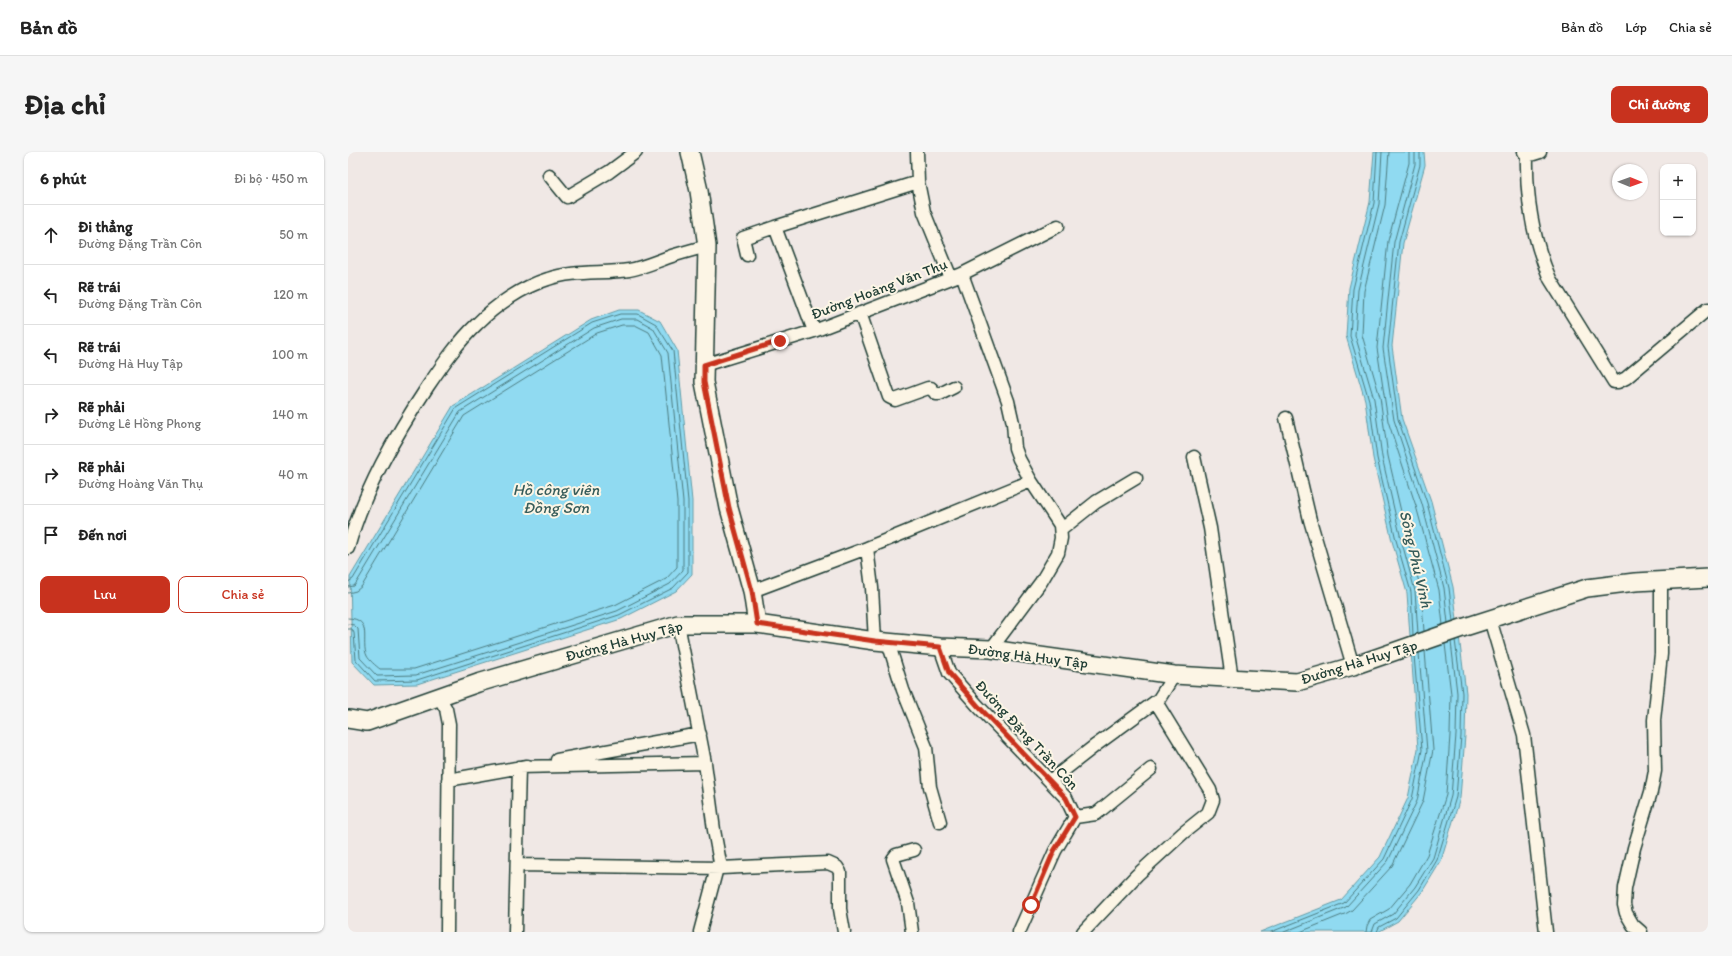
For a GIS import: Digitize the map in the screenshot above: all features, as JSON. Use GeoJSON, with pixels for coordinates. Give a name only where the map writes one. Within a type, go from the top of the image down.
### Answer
{"type":"FeatureCollection","features":[{"type":"Feature","properties":{"kind":"main road"},"geometry":{"type":"LineString","coordinates":[[690,152],[699,191],[707,246],[704,382],[729,508],[752,591],[757,624]]}},
{"type":"Feature","properties":{"kind":"main road","name":"Đường Hà Huy Tập"},"geometry":{"type":"LineString","coordinates":[[348,719],[368,722],[478,683],[678,624],[757,624],[882,641],[940,647],[991,649],[1174,675],[1297,682],[1353,666],[1465,627],[1587,588],[1661,580],[1708,578]]}},
{"type":"Feature","properties":{"kind":"street"},"geometry":{"type":"LineString","coordinates":[[917,152],[918,182],[924,212],[957,276],[1008,401],[1013,423],[1015,448],[1019,459],[1031,481],[1062,529],[1058,553],[1049,571],[991,649]]}},
{"type":"Feature","properties":{"kind":"street"},"geometry":{"type":"LineString","coordinates":[[1540,152],[1525,154],[1531,214],[1543,264],[1550,279],[1614,382],[1618,382],[1626,378],[1708,309]]}},
{"type":"Feature","properties":{"kind":"street"},"geometry":{"type":"LineString","coordinates":[[549,175],[567,197],[610,172],[633,153]]}},
{"type":"Feature","properties":{"kind":"street"},"geometry":{"type":"LineString","coordinates":[[746,255],[742,238],[918,182]]}},
{"type":"Feature","properties":{"kind":"street","name":"Đường Hoàng Văn Thụ"},"geometry":{"type":"LineString","coordinates":[[704,365],[814,330],[957,276],[1058,226]]}},
{"type":"Feature","properties":{"kind":"street"},"geometry":{"type":"LineString","coordinates":[[775,227],[814,330]]}},
{"type":"Feature","properties":{"kind":"street"},"geometry":{"type":"LineString","coordinates":[[348,548],[368,490],[411,412],[445,362],[465,337],[487,314],[518,293],[548,279],[579,272],[627,270],[646,266],[674,255],[707,246]]}},
{"type":"Feature","properties":{"kind":"street"},"geometry":{"type":"LineString","coordinates":[[860,313],[889,398],[895,400],[928,388],[931,388],[936,394],[940,394],[954,387]]}},
{"type":"Feature","properties":{"kind":"street"},"geometry":{"type":"LineString","coordinates":[[1286,418],[1310,520],[1353,666]]}},
{"type":"Feature","properties":{"kind":"street"},"geometry":{"type":"LineString","coordinates":[[1194,457],[1210,528],[1232,678]]}},
{"type":"Feature","properties":{"kind":"street"},"geometry":{"type":"LineString","coordinates":[[1062,529],[1096,502],[1136,478]]}},
{"type":"Feature","properties":{"kind":"street"},"geometry":{"type":"LineString","coordinates":[[752,591],[867,548],[1031,481]]}},
{"type":"Feature","properties":{"kind":"street"},"geometry":{"type":"LineString","coordinates":[[867,548],[872,588],[882,641],[926,747],[930,787],[940,822]]}},
{"type":"Feature","properties":{"kind":"street"},"geometry":{"type":"LineString","coordinates":[[1641,932],[1633,925],[1626,913],[1624,905],[1625,888],[1634,848],[1651,792],[1655,771],[1654,720],[1661,654],[1661,580]]}},
{"type":"Feature","properties":{"kind":"street"},"geometry":{"type":"LineString","coordinates":[[1490,619],[1524,735],[1546,932]]}},
{"type":"Feature","properties":{"kind":"street"},"geometry":{"type":"LineString","coordinates":[[678,624],[705,763],[719,868],[700,932]]}},
{"type":"Feature","properties":{"kind":"street","name":"Đường Đặng Trần Côn"},"geometry":{"type":"LineString","coordinates":[[940,647],[949,673],[978,706],[1066,798],[1075,817]]}},
{"type":"Feature","properties":{"kind":"street"},"geometry":{"type":"LineString","coordinates":[[1050,781],[1096,745],[1156,702],[1165,692],[1174,675]]}},
{"type":"Feature","properties":{"kind":"street"},"geometry":{"type":"LineString","coordinates":[[439,697],[446,709],[449,724],[447,932]]}},
{"type":"Feature","properties":{"kind":"street"},"geometry":{"type":"LineString","coordinates":[[1083,932],[1137,875],[1183,833],[1208,813],[1212,805],[1213,800],[1210,790],[1156,702]]}},
{"type":"Feature","properties":{"kind":"street"},"geometry":{"type":"LineString","coordinates":[[448,780],[700,734]]}},
{"type":"Feature","properties":{"kind":"street"},"geometry":{"type":"LineString","coordinates":[[519,767],[705,763]]}},
{"type":"Feature","properties":{"kind":"street"},"geometry":{"type":"LineString","coordinates":[[515,932],[519,767]]}},
{"type":"Feature","properties":{"kind":"street"},"geometry":{"type":"LineString","coordinates":[[1019,932],[1054,851],[1075,817],[1096,814],[1151,769]]}},
{"type":"Feature","properties":{"kind":"street"},"geometry":{"type":"LineString","coordinates":[[912,932],[908,903],[893,862],[896,855],[914,850]]}},
{"type":"Feature","properties":{"kind":"street"},"geometry":{"type":"LineString","coordinates":[[517,865],[719,868],[828,863],[834,865],[840,872],[840,910],[844,932]]}},
{"type":"Feature","properties":{"kind":"water","name":"Sông Phú Vinh"},"geometry":{"type":"Polygon","coordinates":[[[1374,152],[1424,152],[1425,165],[1403,243],[1392,346],[1402,419],[1431,501],[1453,587],[1466,693],[1465,736],[1460,798],[1441,861],[1422,892],[1398,921],[1378,932],[1260,932],[1341,900],[1380,857],[1408,798],[1418,749],[1407,593],[1392,541],[1373,458],[1365,400],[1346,336],[1349,288],[1370,202],[1374,152]]]}},
{"type":"Feature","properties":{"kind":"water","name":"Hồ công viên Đồng Sơn"},"geometry":{"type":"Polygon","coordinates":[[[619,310],[639,310],[660,321],[677,350],[692,501],[692,574],[676,591],[621,619],[417,684],[374,685],[352,662],[350,577],[453,406],[591,320],[619,310]]]}},
{"type":"Feature","properties":{"kind":"route"},"geometry":{"type":"LineString","coordinates":[[780,341],[704,365],[704,382],[729,508],[752,591],[757,624],[875,641],[940,647],[949,673],[978,706],[1066,798],[1075,817],[1054,851],[1031,905]]}}]}
